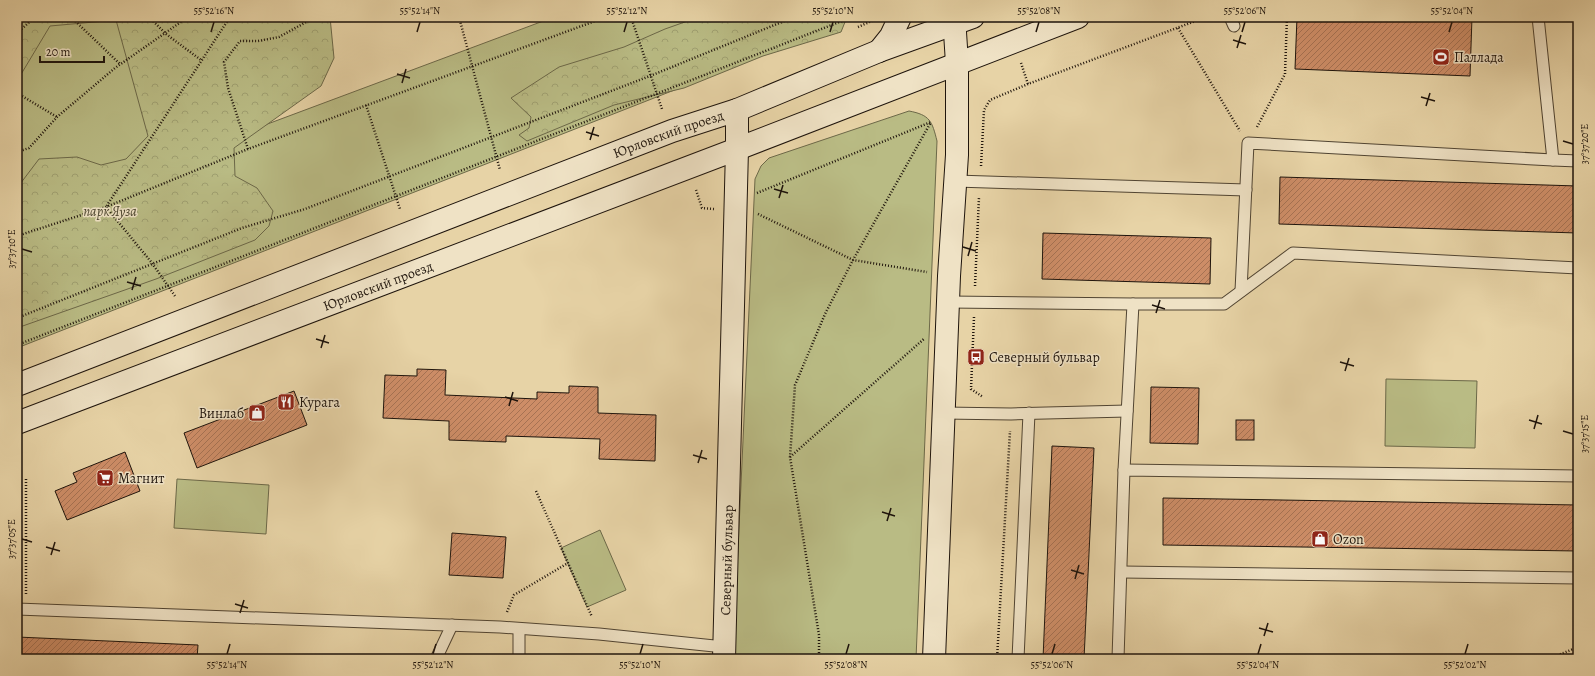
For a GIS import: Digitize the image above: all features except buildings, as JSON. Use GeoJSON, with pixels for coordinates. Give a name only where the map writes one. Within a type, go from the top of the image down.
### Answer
{"type":"FeatureCollection","features":[{"type":"Feature","properties":{"kind":"main road"},"geometry":{"type":"LineString","coordinates":[[879,51],[891,36],[900,17]]}},
{"type":"Feature","properties":{"kind":"main road","name":"Юрловский проезд"},"geometry":{"type":"LineString","coordinates":[[17,423],[1078,17]]}},
{"type":"Feature","properties":{"kind":"main road"},"geometry":{"type":"LineString","coordinates":[[934,659],[948,310],[956,181],[957,63],[961,19]]}},
{"type":"Feature","properties":{"kind":"main road","name":"Юрловский проезд"},"geometry":{"type":"LineString","coordinates":[[17,385],[672,131],[737,110],[879,51],[961,19]]}},
{"type":"Feature","properties":{"kind":"main road","name":"Юрловский проезд"},"geometry":{"type":"LineString","coordinates":[[737,110],[738,148]]}},
{"type":"Feature","properties":{"kind":"main road","name":"Северный бульвар"},"geometry":{"type":"LineString","coordinates":[[724,653],[738,148]]}},
{"type":"Feature","properties":{"kind":"lane"},"geometry":{"type":"LineString","coordinates":[[1538,17],[1553,160]]}},
{"type":"Feature","properties":{"kind":"lane"},"geometry":{"type":"LineString","coordinates":[[1241,291],[1248,143],[1578,161]]}},
{"type":"Feature","properties":{"kind":"lane"},"geometry":{"type":"LineString","coordinates":[[956,181],[1246,190]]}},
{"type":"Feature","properties":{"kind":"lane"},"geometry":{"type":"LineString","coordinates":[[948,310],[1133,304],[1224,304],[1293,253],[1578,268]]}},
{"type":"Feature","properties":{"kind":"lane"},"geometry":{"type":"LineString","coordinates":[[1118,659],[1122,572],[1124,470],[1133,304]]}},
{"type":"Feature","properties":{"kind":"lane"},"geometry":{"type":"LineString","coordinates":[[944,413],[1127,411]]}},
{"type":"Feature","properties":{"kind":"lane"},"geometry":{"type":"LineString","coordinates":[[1018,659],[1029,413]]}},
{"type":"Feature","properties":{"kind":"lane"},"geometry":{"type":"LineString","coordinates":[[1124,470],[1578,476]]}},
{"type":"Feature","properties":{"kind":"lane"},"geometry":{"type":"LineString","coordinates":[[1122,572],[1578,578]]}},
{"type":"Feature","properties":{"kind":"lane"},"geometry":{"type":"LineString","coordinates":[[22,609],[500,627],[599,634],[724,653]]}},
{"type":"Feature","properties":{"kind":"lane"},"geometry":{"type":"LineString","coordinates":[[436,659],[452,625]]}},
{"type":"Feature","properties":{"kind":"lane"},"geometry":{"type":"LineString","coordinates":[[519,629],[519,659]]}},
{"type":"Feature","properties":{"kind":"path"},"geometry":{"type":"LineString","coordinates":[[17,33],[35,17]]}},
{"type":"Feature","properties":{"kind":"path"},"geometry":{"type":"LineString","coordinates":[[71,17],[120,64]]}},
{"type":"Feature","properties":{"kind":"path"},"geometry":{"type":"LineString","coordinates":[[149,17],[166,34],[202,60]]}},
{"type":"Feature","properties":{"kind":"path"},"geometry":{"type":"LineString","coordinates":[[17,152],[29,148],[57,117],[120,64],[166,34],[188,17]]}},
{"type":"Feature","properties":{"kind":"path"},"geometry":{"type":"LineString","coordinates":[[106,206],[230,17]]}},
{"type":"Feature","properties":{"kind":"path"},"geometry":{"type":"LineString","coordinates":[[248,149],[228,88],[224,62],[240,41],[258,41],[279,38],[308,21],[311,17]]}},
{"type":"Feature","properties":{"kind":"path"},"geometry":{"type":"LineString","coordinates":[[459,17],[500,170]]}},
{"type":"Feature","properties":{"kind":"path"},"geometry":{"type":"LineString","coordinates":[[17,236],[106,206],[248,149],[606,17]]}},
{"type":"Feature","properties":{"kind":"path"},"geometry":{"type":"LineString","coordinates":[[631,17],[662,109]]}},
{"type":"Feature","properties":{"kind":"path"},"geometry":{"type":"LineString","coordinates":[[17,318],[242,228],[305,209],[650,76],[794,17]]}},
{"type":"Feature","properties":{"kind":"path"},"geometry":{"type":"LineString","coordinates":[[17,345],[168,287],[852,17]]}},
{"type":"Feature","properties":{"kind":"path"},"geometry":{"type":"LineString","coordinates":[[858,27],[880,17]]}},
{"type":"Feature","properties":{"kind":"path"},"geometry":{"type":"LineString","coordinates":[[1248,143],[1285,74],[1287,17]]}},
{"type":"Feature","properties":{"kind":"path"},"geometry":{"type":"LineString","coordinates":[[1178,28],[1248,143]]}},
{"type":"Feature","properties":{"kind":"path"},"geometry":{"type":"LineString","coordinates":[[1021,63],[1028,84]]}},
{"type":"Feature","properties":{"kind":"path"},"geometry":{"type":"LineString","coordinates":[[17,93],[57,117]]}},
{"type":"Feature","properties":{"kind":"path"},"geometry":{"type":"LineString","coordinates":[[366,105],[400,208]]}},
{"type":"Feature","properties":{"kind":"path"},"geometry":{"type":"LineString","coordinates":[[756,200],[756,194],[931,122],[853,260],[825,314],[795,385],[790,457],[819,635],[819,659]]}},
{"type":"Feature","properties":{"kind":"path"},"geometry":{"type":"LineString","coordinates":[[696,190],[702,208],[716,209]]}},
{"type":"Feature","properties":{"kind":"path"},"geometry":{"type":"LineString","coordinates":[[106,206],[152,263],[175,296]]}},
{"type":"Feature","properties":{"kind":"path"},"geometry":{"type":"LineString","coordinates":[[756,207],[756,214],[853,260],[950,276]]}},
{"type":"Feature","properties":{"kind":"path"},"geometry":{"type":"LineString","coordinates":[[790,457],[948,310]]}},
{"type":"Feature","properties":{"kind":"path"},"geometry":{"type":"LineString","coordinates":[[22,609],[26,477]]}},
{"type":"Feature","properties":{"kind":"path"},"geometry":{"type":"LineString","coordinates":[[536,491],[599,634]]}},
{"type":"Feature","properties":{"kind":"path"},"geometry":{"type":"LineString","coordinates":[[500,627],[514,595],[568,562]]}},
{"type":"Feature","properties":{"kind":"path"},"geometry":{"type":"LineString","coordinates":[[1549,659],[1578,646]]}},
{"type":"Feature","properties":{"kind":"green space","name":"парк Яуза"},"geometry":{"type":"Polygon","coordinates":[[[17,17],[241,17],[214,144],[554,17],[836,17],[835,27],[17,348],[17,17]]]}},
{"type":"Feature","properties":{"kind":"green space"},"geometry":{"type":"Polygon","coordinates":[[[17,17],[330,17],[334,58],[321,86],[234,148],[235,176],[257,188],[273,211],[269,226],[255,240],[156,279],[17,328],[17,188],[39,159],[77,157],[101,165],[126,159],[148,136],[116,20],[50,26],[17,81],[17,17]]]}},
{"type":"Feature","properties":{"kind":"green space"},"geometry":{"type":"Polygon","coordinates":[[[699,17],[847,17],[841,32],[763,56],[684,88],[614,105],[527,141],[519,135],[529,128],[531,117],[511,98],[559,67],[624,47],[665,29],[699,17]]]}},
{"type":"Feature","properties":{"kind":"green space"},"geometry":{"type":"Polygon","coordinates":[[[909,111],[922,115],[929,120],[937,141],[916,659],[733,659],[755,179],[761,166],[769,158],[909,111]]]}},
{"type":"Feature","properties":{"kind":"green space"},"geometry":{"type":"Polygon","coordinates":[[[1386,379],[1477,381],[1475,448],[1385,446],[1386,379]]]}},
{"type":"Feature","properties":{"kind":"green space"},"geometry":{"type":"Polygon","coordinates":[[[177,479],[269,485],[266,534],[174,528],[177,479]]]}},
{"type":"Feature","properties":{"kind":"green space"},"geometry":{"type":"Polygon","coordinates":[[[600,530],[626,590],[587,607],[561,548],[600,530]]]}},
{"type":"Feature","properties":{"kind":"place","name":"Паллада"},"geometry":{"type":"Point","coordinates":[1441,57]}},
{"type":"Feature","properties":{"kind":"place","name":"Северный бульвар"},"geometry":{"type":"Point","coordinates":[976,357]}},
{"type":"Feature","properties":{"kind":"place","name":"Курага"},"geometry":{"type":"Point","coordinates":[286,402]}},
{"type":"Feature","properties":{"kind":"place","name":"Винлаб"},"geometry":{"type":"Point","coordinates":[257,413]}},
{"type":"Feature","properties":{"kind":"place","name":"Магнит"},"geometry":{"type":"Point","coordinates":[105,478]}},
{"type":"Feature","properties":{"kind":"place","name":"Ozon"},"geometry":{"type":"Point","coordinates":[1320,539]}}]}
